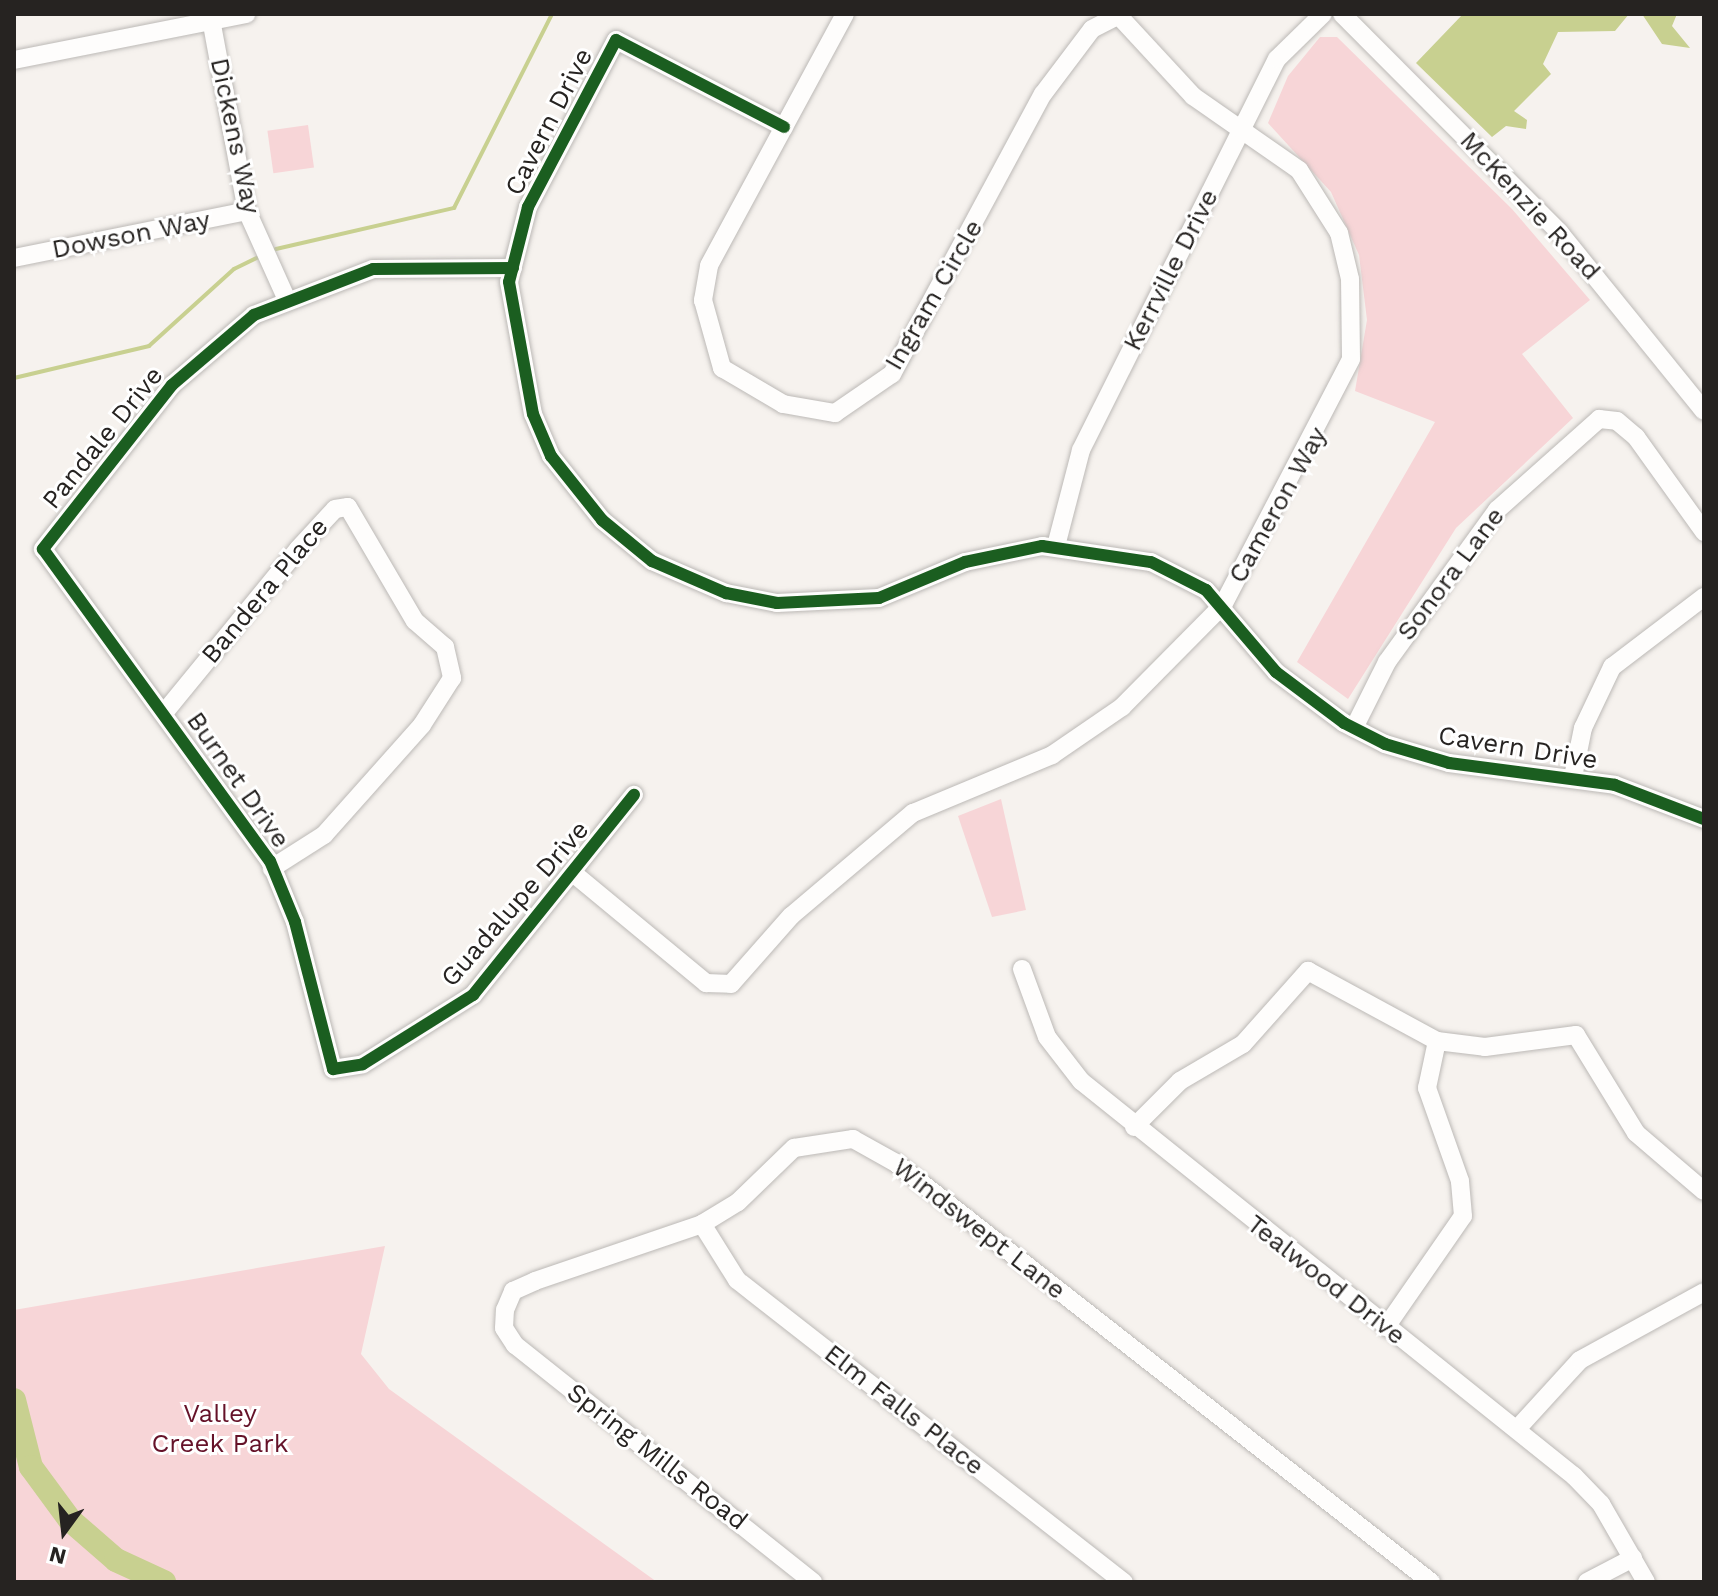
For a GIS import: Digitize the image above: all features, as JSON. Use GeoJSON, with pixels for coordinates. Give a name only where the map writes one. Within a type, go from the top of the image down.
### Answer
{"type":"FeatureCollection","features":[{"type":"Feature","properties":{"kind":"street"},"geometry":{"type":"LineString","coordinates":[[14,60],[210,18],[247,14]]}},
{"type":"Feature","properties":{"kind":"street","name":"Ingram Circle"},"geometry":{"type":"LineString","coordinates":[[845,14],[709,266],[703,300],[708,335],[722,368],[746,386],[783,404],[835,413],[892,374],[1043,94],[1092,29],[1117,15]]}},
{"type":"Feature","properties":{"kind":"street","name":"Kerrville Drive"},"geometry":{"type":"LineString","coordinates":[[1056,546],[1081,450],[1241,130],[1277,59],[1323,14]]}},
{"type":"Feature","properties":{"kind":"street","name":"McKenzie Road"},"geometry":{"type":"LineString","coordinates":[[1342,14],[1559,232],[1704,411]]}},
{"type":"Feature","properties":{"kind":"street","name":"Cameron Way"},"geometry":{"type":"LineString","coordinates":[[573,873],[706,983],[731,984],[791,916],[913,813],[1052,755],[1122,707],[1223,605],[1330,409],[1351,359],[1354,328],[1339,233],[1299,170],[1193,96],[1117,15]]}},
{"type":"Feature","properties":{"kind":"street","name":"Dickens Way"},"geometry":{"type":"LineString","coordinates":[[210,18],[247,211],[287,300]]}},
{"type":"Feature","properties":{"kind":"street","name":"Cavern Drive"},"geometry":{"type":"LineString","coordinates":[[784,127],[616,40],[528,207],[513,268],[514,332],[551,456],[602,520],[652,561],[726,593],[826,603],[879,598],[965,562],[1056,546],[1151,562],[1223,605],[1276,672],[1354,728],[1449,763],[1573,777],[1704,819]]}},
{"type":"Feature","properties":{"kind":"street","name":"Dowson Way"},"geometry":{"type":"LineString","coordinates":[[14,258],[247,211]]}},
{"type":"Feature","properties":{"kind":"street","name":"Pandale Drive"},"geometry":{"type":"LineString","coordinates":[[43,549],[172,385],[254,315],[373,269],[513,268]]}},
{"type":"Feature","properties":{"kind":"street","name":"Sonora Lane"},"geometry":{"type":"LineString","coordinates":[[1354,728],[1395,649],[1497,510],[1599,419],[1617,421],[1636,437],[1704,532]]}},
{"type":"Feature","properties":{"kind":"street","name":"Bandera Place"},"geometry":{"type":"LineString","coordinates":[[164,713],[298,549],[335,509],[348,507],[415,621],[445,647],[452,678],[422,725],[324,835],[272,868]]}},
{"type":"Feature","properties":{"kind":"street","name":"Burnet Drive"},"geometry":{"type":"LineString","coordinates":[[43,549],[164,713],[272,868],[295,922],[333,1069]]}},
{"type":"Feature","properties":{"kind":"street"},"geometry":{"type":"LineString","coordinates":[[1573,777],[1583,728],[1612,667],[1704,597]]}},
{"type":"Feature","properties":{"kind":"street","name":"Guadalupe Drive"},"geometry":{"type":"LineString","coordinates":[[333,1069],[363,1064],[473,995],[634,795]]}},
{"type":"Feature","properties":{"kind":"street","name":"Tealwood Drive"},"geometry":{"type":"LineString","coordinates":[[1022,969],[1047,1037],[1081,1081],[1134,1127],[1517,1429],[1601,1504],[1646,1582]]}},
{"type":"Feature","properties":{"kind":"street"},"geometry":{"type":"LineString","coordinates":[[1134,1127],[1180,1081],[1243,1044],[1308,971],[1437,1041],[1485,1047],[1576,1035],[1636,1133],[1704,1191]]}},
{"type":"Feature","properties":{"kind":"street"},"geometry":{"type":"LineString","coordinates":[[1386,1327],[1463,1216],[1460,1181],[1427,1088],[1437,1041]]}},
{"type":"Feature","properties":{"kind":"street","name":"Windswept Lane"},"geometry":{"type":"LineString","coordinates":[[504,1328],[513,1291],[702,1224],[738,1202],[794,1148],[853,1139],[896,1163],[1431,1582]]}},
{"type":"Feature","properties":{"kind":"street","name":"Elm Falls Place"},"geometry":{"type":"LineString","coordinates":[[702,1224],[737,1280],[1124,1582]]}},
{"type":"Feature","properties":{"kind":"street"},"geometry":{"type":"LineString","coordinates":[[1517,1429],[1580,1360],[1704,1292]]}},
{"type":"Feature","properties":{"kind":"street","name":"Spring Mills Road"},"geometry":{"type":"LineString","coordinates":[[504,1328],[515,1345],[813,1582]]}},
{"type":"Feature","properties":{"kind":"street"},"geometry":{"type":"LineString","coordinates":[[1587,1582],[1633,1558]]}},
{"type":"Feature","properties":{"kind":"green space"},"geometry":{"type":"Polygon","coordinates":[[[1320,37],[1337,37],[1512,209],[1590,300],[1522,354],[1573,418],[1456,528],[1348,699],[1297,662],[1435,422],[1355,391],[1367,320],[1359,255],[1331,192],[1268,123],[1288,76],[1320,37]]]}},
{"type":"Feature","properties":{"kind":"green space"},"geometry":{"type":"Polygon","coordinates":[[[308,125],[314,168],[273,173],[267,131],[308,125]]]}},
{"type":"Feature","properties":{"kind":"green space"},"geometry":{"type":"Polygon","coordinates":[[[1001,799],[1026,910],[992,917],[958,816],[1001,799]]]}},
{"type":"Feature","properties":{"kind":"green space","name":"Valley Creek Park"},"geometry":{"type":"Polygon","coordinates":[[[385,1246],[361,1354],[389,1389],[657,1582],[14,1582],[14,1310],[385,1246]]]}},
{"type":"Feature","properties":{"kind":"shaded area"},"geometry":{"type":"Polygon","coordinates":[[[1463,14],[1629,14],[1615,31],[1558,32],[1543,64],[1551,74],[1514,111],[1527,120],[1526,129],[1506,126],[1492,137],[1416,63],[1463,14]]]}},
{"type":"Feature","properties":{"kind":"shaded area"},"geometry":{"type":"Polygon","coordinates":[[[1642,14],[1677,14],[1672,26],[1690,48],[1662,44],[1642,14]]]}},
{"type":"Feature","properties":{"kind":"waterway"},"geometry":{"type":"LineString","coordinates":[[276,249],[454,208],[552,14]]}},
{"type":"Feature","properties":{"kind":"waterway"},"geometry":{"type":"LineString","coordinates":[[14,378],[149,346],[234,269],[259,257]]}},
{"type":"Feature","properties":{"kind":"waterway"},"geometry":{"type":"LineString","coordinates":[[14,1400],[31,1467],[70,1520],[116,1560],[164,1582]]}},
{"type":"Feature","properties":{"kind":"cycle path"},"geometry":{"type":"LineString","coordinates":[[784,127],[616,40],[528,207],[509,282],[533,414],[551,456],[602,520],[652,561],[726,593],[777,603],[879,598],[965,562],[1042,546],[1151,562],[1206,590],[1276,672],[1344,723],[1385,744],[1449,763],[1615,785],[1704,819]]}},
{"type":"Feature","properties":{"kind":"cycle path"},"geometry":{"type":"LineString","coordinates":[[513,268],[373,269],[254,315],[172,385],[43,549],[270,861],[295,922],[333,1069],[363,1064],[473,995],[634,795]]}}]}
